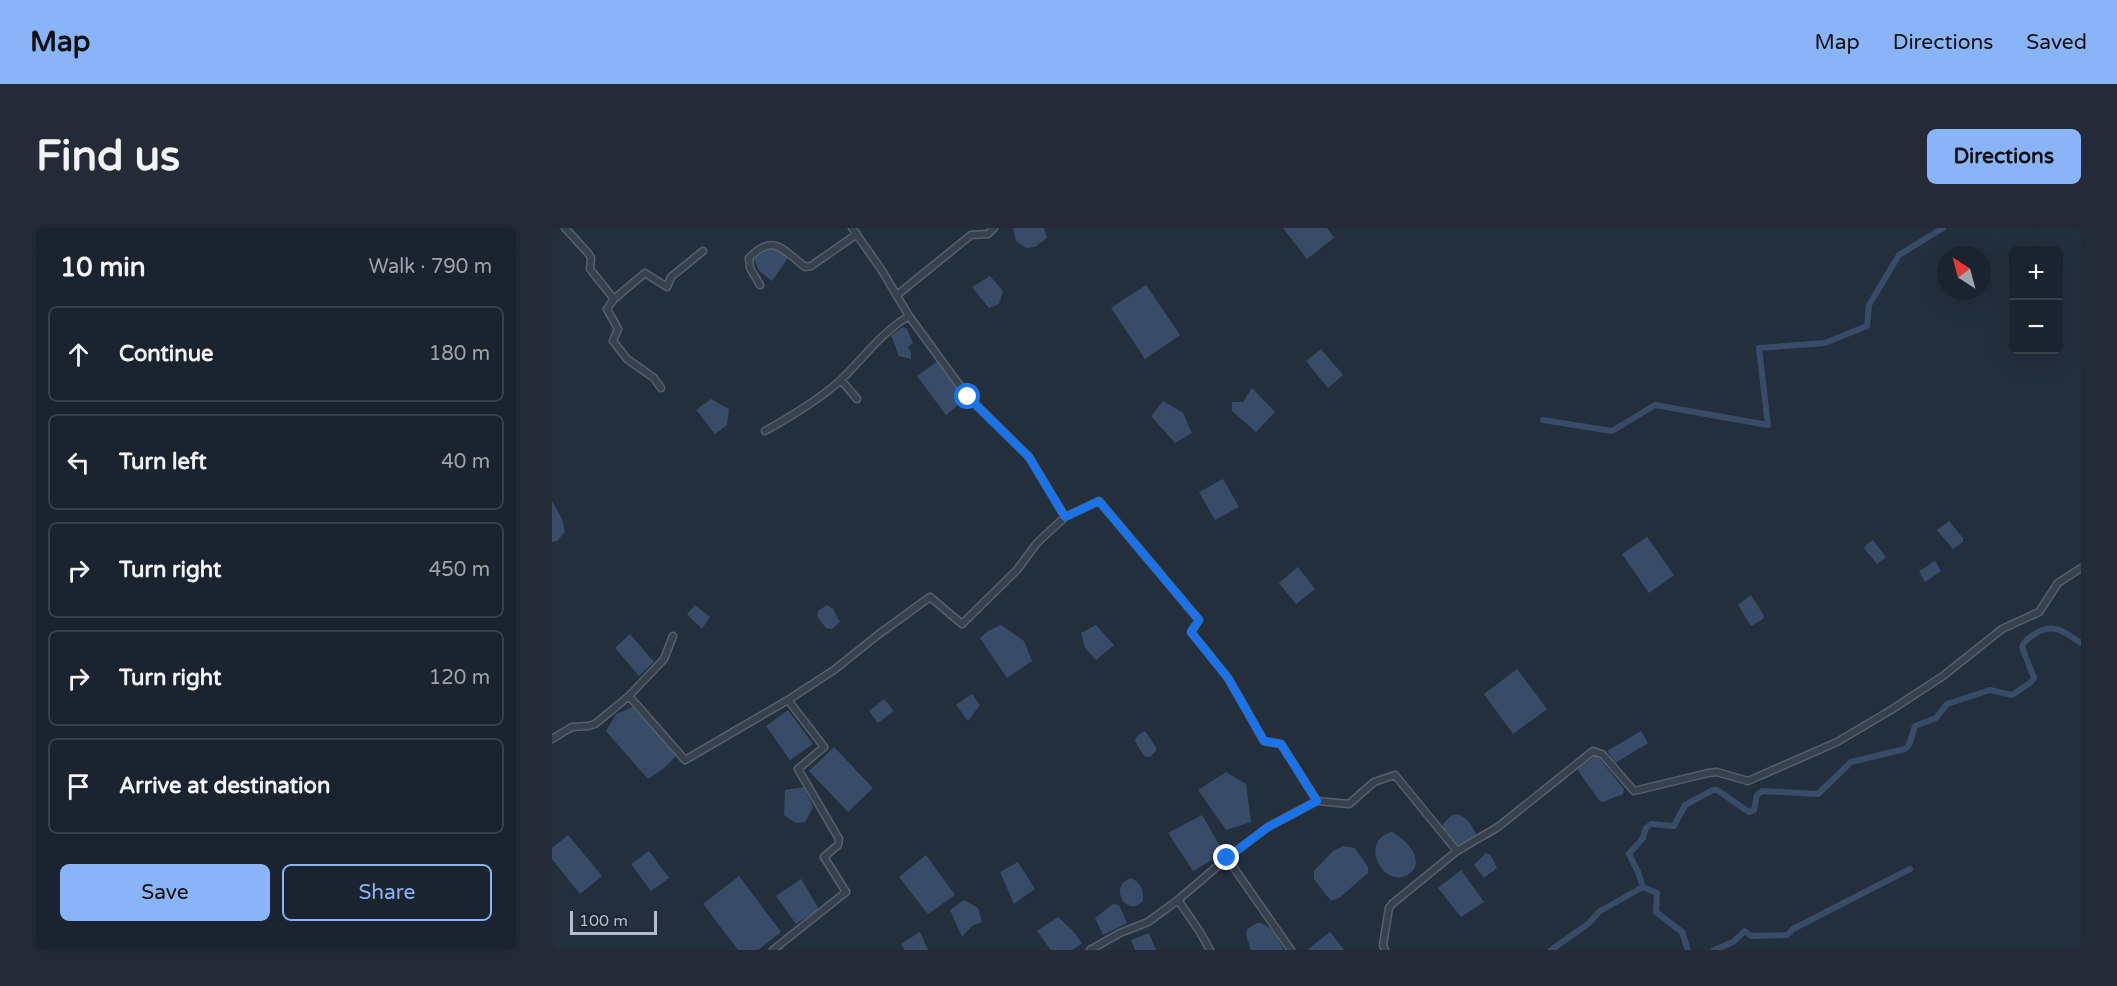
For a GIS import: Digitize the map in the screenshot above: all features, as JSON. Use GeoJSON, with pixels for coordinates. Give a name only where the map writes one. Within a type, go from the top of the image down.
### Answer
{"type":"FeatureCollection","features":[{"type":"Feature","properties":{"kind":"street"},"geometry":{"type":"LineString","coordinates":[[565,228],[588,253],[591,258],[590,269],[614,299]]}},
{"type":"Feature","properties":{"kind":"street"},"geometry":{"type":"LineString","coordinates":[[852,228],[909,316],[968,397],[1029,457],[1065,517]]}},
{"type":"Feature","properties":{"kind":"street"},"geometry":{"type":"LineString","coordinates":[[897,295],[971,235],[988,234],[994,228]]}},
{"type":"Feature","properties":{"kind":"street"},"geometry":{"type":"LineString","coordinates":[[760,285],[750,268],[749,258],[770,243],[777,244],[805,267],[811,266],[857,234]]}},
{"type":"Feature","properties":{"kind":"street"},"geometry":{"type":"LineString","coordinates":[[661,388],[654,378],[627,359],[613,341],[618,329],[608,309],[614,299],[645,273],[667,287],[671,277],[703,251]]}},
{"type":"Feature","properties":{"kind":"street"},"geometry":{"type":"LineString","coordinates":[[765,431],[805,407],[841,380],[883,335],[909,316]]}},
{"type":"Feature","properties":{"kind":"street"},"geometry":{"type":"LineString","coordinates":[[841,380],[857,399]]}},
{"type":"Feature","properties":{"kind":"street"},"geometry":{"type":"LineString","coordinates":[[629,696],[686,760],[834,670],[930,597],[962,624],[1017,570],[1037,543],[1065,517],[1099,501],[1199,620],[1191,632],[1228,678],[1264,741],[1281,744],[1317,801]]}},
{"type":"Feature","properties":{"kind":"street"},"geometry":{"type":"LineString","coordinates":[[1384,950],[1385,933],[1392,904],[1457,851],[1498,827],[1593,752],[1602,754],[1634,791],[1717,772],[1748,781],[1837,742],[1892,710],[1943,676],[2002,629],[2039,612],[2058,583],[2081,568]]}},
{"type":"Feature","properties":{"kind":"street"},"geometry":{"type":"LineString","coordinates":[[552,739],[572,727],[595,724],[629,696],[664,659],[673,636]]}},
{"type":"Feature","properties":{"kind":"street"},"geometry":{"type":"LineString","coordinates":[[773,950],[846,892],[824,857],[838,846],[839,839],[798,769],[824,747],[788,700]]}},
{"type":"Feature","properties":{"kind":"street"},"geometry":{"type":"LineString","coordinates":[[1090,950],[1120,933],[1148,922],[1268,827],[1317,801],[1349,804],[1374,782],[1395,775],[1457,851]]}},
{"type":"Feature","properties":{"kind":"street"},"geometry":{"type":"LineString","coordinates":[[1227,858],[1290,950]]}},
{"type":"Feature","properties":{"kind":"street"},"geometry":{"type":"LineString","coordinates":[[1178,900],[1210,950]]}},
{"type":"Feature","properties":{"kind":"water"},"geometry":{"type":"Polygon","coordinates":[[[1013,228],[1044,228],[1047,238],[1035,247],[1026,248],[1016,241],[1013,228]]]}},
{"type":"Feature","properties":{"kind":"water"},"geometry":{"type":"Polygon","coordinates":[[[1283,228],[1327,228],[1334,238],[1307,259],[1283,228]]]}},
{"type":"Feature","properties":{"kind":"water"},"geometry":{"type":"Polygon","coordinates":[[[772,245],[788,258],[772,281],[759,271],[753,257],[772,245]]]}},
{"type":"Feature","properties":{"kind":"water"},"geometry":{"type":"Polygon","coordinates":[[[990,276],[1003,291],[999,304],[989,308],[972,287],[990,276]]]}},
{"type":"Feature","properties":{"kind":"water"},"geometry":{"type":"Polygon","coordinates":[[[1146,285],[1180,335],[1145,359],[1111,308],[1146,285]]]}},
{"type":"Feature","properties":{"kind":"water"},"geometry":{"type":"Polygon","coordinates":[[[903,327],[907,329],[913,343],[908,347],[911,359],[899,356],[891,335],[903,327]]]}},
{"type":"Feature","properties":{"kind":"water"},"geometry":{"type":"Polygon","coordinates":[[[1321,349],[1343,375],[1328,388],[1306,361],[1321,349]]]}},
{"type":"Feature","properties":{"kind":"water"},"geometry":{"type":"Polygon","coordinates":[[[938,361],[965,399],[946,415],[917,376],[938,361]]]}},
{"type":"Feature","properties":{"kind":"water"},"geometry":{"type":"Polygon","coordinates":[[[1252,388],[1275,412],[1256,432],[1232,411],[1232,402],[1243,402],[1252,388]]]}},
{"type":"Feature","properties":{"kind":"water"},"geometry":{"type":"Polygon","coordinates":[[[711,399],[729,409],[727,425],[715,434],[696,410],[711,399]]]}},
{"type":"Feature","properties":{"kind":"water"},"geometry":{"type":"Polygon","coordinates":[[[1163,401],[1183,413],[1192,433],[1175,443],[1151,416],[1163,401]]]}},
{"type":"Feature","properties":{"kind":"water"},"geometry":{"type":"Polygon","coordinates":[[[1223,479],[1239,507],[1215,520],[1199,492],[1223,479]]]}},
{"type":"Feature","properties":{"kind":"water"},"geometry":{"type":"Polygon","coordinates":[[[552,501],[562,519],[565,532],[557,541],[552,542],[552,501]]]}},
{"type":"Feature","properties":{"kind":"water"},"geometry":{"type":"Polygon","coordinates":[[[1949,521],[1963,538],[1963,542],[1953,549],[1937,530],[1949,521]]]}},
{"type":"Feature","properties":{"kind":"water"},"geometry":{"type":"Polygon","coordinates":[[[1647,537],[1674,575],[1649,593],[1622,554],[1647,537]]]}},
{"type":"Feature","properties":{"kind":"water"},"geometry":{"type":"Polygon","coordinates":[[[1873,540],[1886,557],[1877,564],[1864,548],[1873,540]]]}},
{"type":"Feature","properties":{"kind":"water"},"geometry":{"type":"Polygon","coordinates":[[[1935,561],[1941,571],[1925,582],[1919,571],[1935,561]]]}},
{"type":"Feature","properties":{"kind":"water"},"geometry":{"type":"Polygon","coordinates":[[[1298,567],[1315,589],[1296,604],[1279,583],[1298,567]]]}},
{"type":"Feature","properties":{"kind":"water"},"geometry":{"type":"Polygon","coordinates":[[[1751,595],[1764,616],[1751,626],[1738,605],[1751,595]]]}},
{"type":"Feature","properties":{"kind":"water"},"geometry":{"type":"Polygon","coordinates":[[[695,605],[710,617],[702,629],[687,614],[695,605]]]}},
{"type":"Feature","properties":{"kind":"water"},"geometry":{"type":"Polygon","coordinates":[[[827,605],[833,609],[840,622],[832,629],[826,628],[817,616],[818,611],[827,605]]]}},
{"type":"Feature","properties":{"kind":"water"},"geometry":{"type":"Polygon","coordinates":[[[1001,625],[1024,641],[1032,661],[1007,678],[980,638],[1001,625]]]}},
{"type":"Feature","properties":{"kind":"water"},"geometry":{"type":"Polygon","coordinates":[[[1096,625],[1114,645],[1096,660],[1085,648],[1081,633],[1096,625]]]}},
{"type":"Feature","properties":{"kind":"water"},"geometry":{"type":"Polygon","coordinates":[[[630,634],[654,662],[639,676],[615,648],[630,634]]]}},
{"type":"Feature","properties":{"kind":"water"},"geometry":{"type":"Polygon","coordinates":[[[1517,669],[1547,709],[1513,734],[1484,694],[1517,669]]]}},
{"type":"Feature","properties":{"kind":"water"},"geometry":{"type":"Polygon","coordinates":[[[972,694],[980,705],[968,721],[956,705],[972,694]]]}},
{"type":"Feature","properties":{"kind":"water"},"geometry":{"type":"Polygon","coordinates":[[[884,699],[894,711],[878,723],[869,711],[884,699]]]}},
{"type":"Feature","properties":{"kind":"water"},"geometry":{"type":"Polygon","coordinates":[[[635,706],[677,755],[648,779],[606,731],[616,714],[635,706]]]}},
{"type":"Feature","properties":{"kind":"water"},"geometry":{"type":"Polygon","coordinates":[[[788,710],[813,744],[790,760],[766,726],[788,710]]]}},
{"type":"Feature","properties":{"kind":"water"},"geometry":{"type":"Polygon","coordinates":[[[1145,731],[1156,747],[1156,751],[1150,757],[1144,756],[1135,741],[1137,736],[1145,731]]]}},
{"type":"Feature","properties":{"kind":"water"},"geometry":{"type":"Polygon","coordinates":[[[1641,731],[1648,743],[1615,762],[1607,751],[1641,731]]]}},
{"type":"Feature","properties":{"kind":"water"},"geometry":{"type":"Polygon","coordinates":[[[834,747],[873,788],[848,812],[809,771],[834,747]]]}},
{"type":"Feature","properties":{"kind":"water"},"geometry":{"type":"Polygon","coordinates":[[[1594,757],[1598,757],[1624,789],[1623,794],[1603,802],[1599,800],[1578,771],[1579,767],[1594,757]]]}},
{"type":"Feature","properties":{"kind":"water"},"geometry":{"type":"Polygon","coordinates":[[[1226,772],[1246,784],[1251,822],[1226,830],[1198,790],[1226,772]]]}},
{"type":"Feature","properties":{"kind":"water"},"geometry":{"type":"Polygon","coordinates":[[[804,787],[813,807],[805,822],[796,823],[784,815],[785,790],[804,787]]]}},
{"type":"Feature","properties":{"kind":"water"},"geometry":{"type":"Polygon","coordinates":[[[1458,814],[1469,822],[1476,834],[1473,839],[1458,845],[1449,838],[1442,825],[1452,815],[1458,814]]]}},
{"type":"Feature","properties":{"kind":"water"},"geometry":{"type":"Polygon","coordinates":[[[1202,815],[1224,853],[1193,871],[1168,833],[1202,815]]]}},
{"type":"Feature","properties":{"kind":"water"},"geometry":{"type":"Polygon","coordinates":[[[1392,832],[1404,840],[1413,852],[1416,864],[1407,875],[1398,877],[1390,875],[1378,862],[1375,853],[1377,844],[1382,837],[1392,832]]]}},
{"type":"Feature","properties":{"kind":"water"},"geometry":{"type":"Polygon","coordinates":[[[568,835],[602,876],[580,894],[552,859],[552,848],[568,835]]]}},
{"type":"Feature","properties":{"kind":"water"},"geometry":{"type":"Polygon","coordinates":[[[1343,846],[1355,848],[1368,867],[1368,873],[1339,898],[1331,901],[1314,879],[1314,871],[1333,851],[1343,846]]]}},
{"type":"Feature","properties":{"kind":"water"},"geometry":{"type":"Polygon","coordinates":[[[649,851],[669,878],[651,891],[631,864],[649,851]]]}},
{"type":"Feature","properties":{"kind":"water"},"geometry":{"type":"Polygon","coordinates":[[[1486,853],[1490,854],[1497,868],[1484,878],[1474,865],[1486,853]]]}},
{"type":"Feature","properties":{"kind":"water"},"geometry":{"type":"Polygon","coordinates":[[[926,855],[955,895],[928,914],[899,877],[926,855]]]}},
{"type":"Feature","properties":{"kind":"water"},"geometry":{"type":"Polygon","coordinates":[[[1018,862],[1035,889],[1014,904],[1000,872],[1018,862]]]}},
{"type":"Feature","properties":{"kind":"water"},"geometry":{"type":"Polygon","coordinates":[[[1461,870],[1484,902],[1461,917],[1438,888],[1461,870]]]}},
{"type":"Feature","properties":{"kind":"water"},"geometry":{"type":"Polygon","coordinates":[[[739,876],[781,932],[758,950],[738,950],[703,904],[739,876]]]}},
{"type":"Feature","properties":{"kind":"water"},"geometry":{"type":"Polygon","coordinates":[[[1131,878],[1141,887],[1143,893],[1143,901],[1135,906],[1126,904],[1120,891],[1125,881],[1131,878]]]}},
{"type":"Feature","properties":{"kind":"water"},"geometry":{"type":"Polygon","coordinates":[[[801,879],[819,909],[796,924],[776,896],[801,879]]]}},
{"type":"Feature","properties":{"kind":"water"},"geometry":{"type":"Polygon","coordinates":[[[964,900],[978,908],[982,922],[972,926],[962,937],[950,910],[964,900]]]}},
{"type":"Feature","properties":{"kind":"water"},"geometry":{"type":"Polygon","coordinates":[[[1113,904],[1119,905],[1127,923],[1103,935],[1095,918],[1113,904]]]}},
{"type":"Feature","properties":{"kind":"water"},"geometry":{"type":"Polygon","coordinates":[[[1058,917],[1082,943],[1072,950],[1051,950],[1037,931],[1058,917]]]}},
{"type":"Feature","properties":{"kind":"water"},"geometry":{"type":"Polygon","coordinates":[[[1257,923],[1270,929],[1284,950],[1251,950],[1246,935],[1247,929],[1257,923]]]}},
{"type":"Feature","properties":{"kind":"water"},"geometry":{"type":"Polygon","coordinates":[[[920,932],[928,950],[905,950],[901,944],[920,932]]]}},
{"type":"Feature","properties":{"kind":"water"},"geometry":{"type":"Polygon","coordinates":[[[1330,932],[1344,950],[1307,950],[1330,932]]]}},
{"type":"Feature","properties":{"kind":"water"},"geometry":{"type":"Polygon","coordinates":[[[1149,933],[1156,950],[1135,950],[1131,940],[1149,933]]]}},
{"type":"Feature","properties":{"kind":"waterway"},"geometry":{"type":"LineString","coordinates":[[1543,420],[1612,431],[1655,405],[1768,425],[1759,348],[1825,343],[1867,326],[1869,305],[1899,255],[1943,228]]}},
{"type":"Feature","properties":{"kind":"waterway"},"geometry":{"type":"LineString","coordinates":[[1551,950],[1588,924],[1600,911],[1643,887],[1629,854],[1643,838],[1646,828],[1651,824],[1674,826],[1685,805],[1713,790],[1717,790],[1749,812],[1754,810],[1757,795],[1762,791],[1818,794],[1851,762],[1905,749],[1909,745],[1915,726],[1936,718],[1947,704],[1990,690],[2012,695],[2030,683],[2034,678],[2022,647],[2036,633],[2049,629],[2060,630],[2081,643]]}},
{"type":"Feature","properties":{"kind":"waterway"},"geometry":{"type":"LineString","coordinates":[[1714,950],[1733,942],[1745,931],[1751,936],[1787,935],[1793,929],[1910,869]]}},
{"type":"Feature","properties":{"kind":"waterway"},"geometry":{"type":"LineString","coordinates":[[1643,887],[1657,893],[1656,912],[1682,932],[1688,950]]}},
{"type":"Feature","properties":{"kind":"route"},"geometry":{"type":"LineString","coordinates":[[968,397],[1029,457],[1065,517],[1099,501],[1199,620],[1191,632],[1228,678],[1264,741],[1281,744],[1317,801],[1268,827],[1227,858]]}}]}
